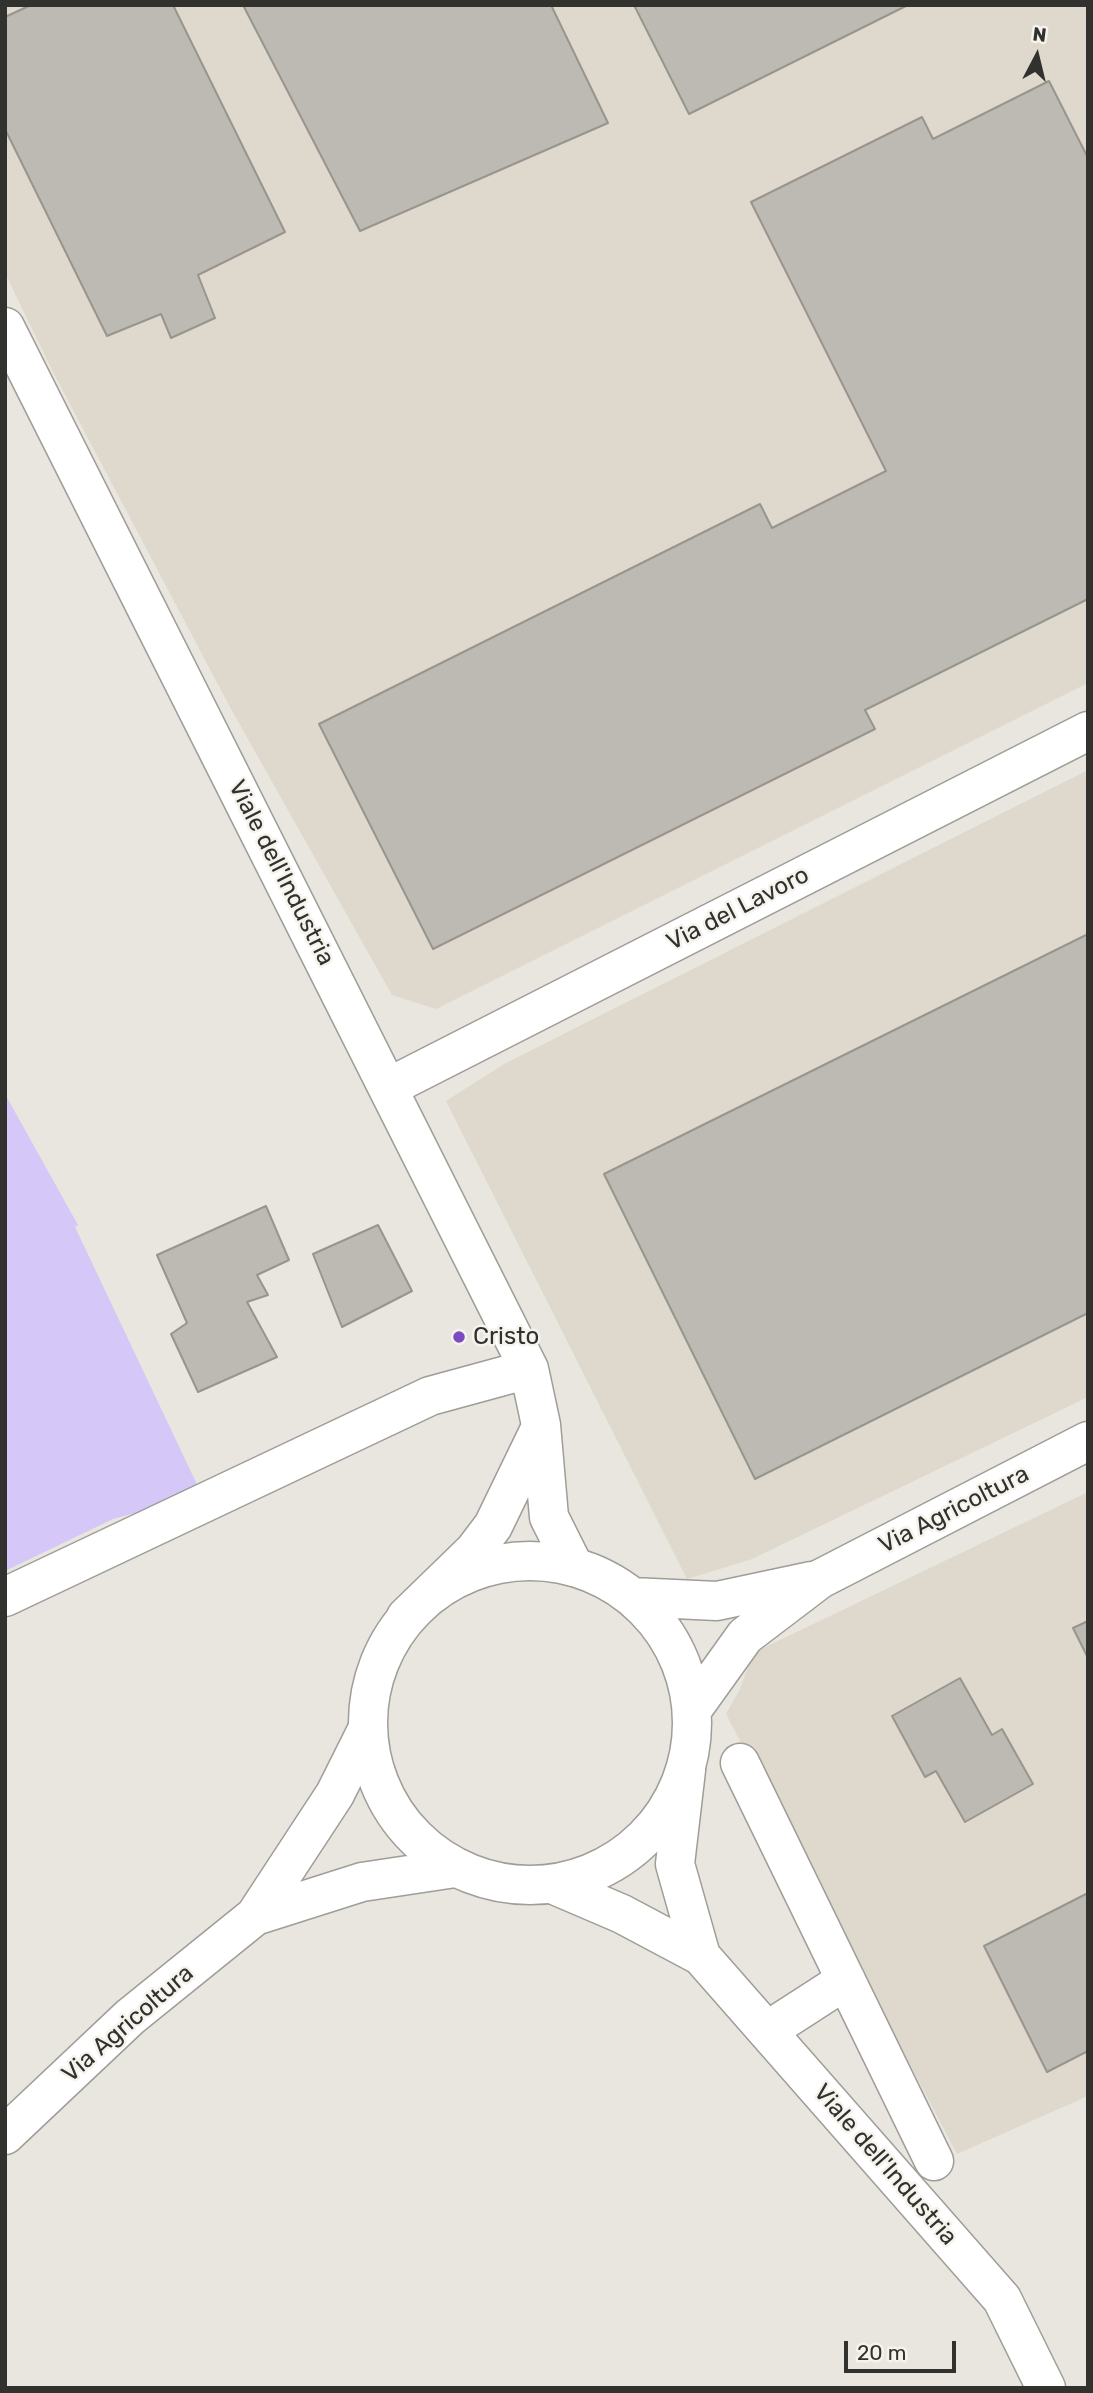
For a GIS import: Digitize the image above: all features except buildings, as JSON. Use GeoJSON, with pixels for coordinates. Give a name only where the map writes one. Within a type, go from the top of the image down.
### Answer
{"type":"FeatureCollection","features":[{"type":"Feature","properties":{"kind":"street","name":"Viale dell'Industria"},"geometry":{"type":"LineString","coordinates":[[5,327],[529,1368],[541,1425],[549,1517],[574,1567]]}},
{"type":"Feature","properties":{"kind":"street","name":"Via del Lavoro"},"geometry":{"type":"LineString","coordinates":[[389,1087],[1088,731]]}},
{"type":"Feature","properties":{"kind":"street"},"geometry":{"type":"LineString","coordinates":[[5,1597],[430,1396],[529,1368]]}},
{"type":"Feature","properties":{"kind":"street","name":"Viale dell'Industria"},"geometry":{"type":"LineString","coordinates":[[541,1425],[493,1526],[474,1551],[407,1617],[384,1651],[370,1690],[367,1730],[374,1773],[392,1811],[420,1843],[455,1868],[502,1884],[552,1884],[597,1871],[636,1847],[666,1812],[686,1770]]}},
{"type":"Feature","properties":{"kind":"street","name":"Via Agricoltura"},"geometry":{"type":"LineString","coordinates":[[692,1710],[745,1636],[820,1579],[1088,1441]]}},
{"type":"Feature","properties":{"kind":"street","name":"Viale dell'Industria"},"geometry":{"type":"LineString","coordinates":[[407,1617],[441,1587],[483,1568],[529,1561],[574,1567],[604,1579],[632,1597],[662,1628],[682,1667],[692,1710],[692,1740],[675,1864],[701,1956]]}},
{"type":"Feature","properties":{"kind":"street","name":"Via Agricoltura"},"geometry":{"type":"LineString","coordinates":[[632,1597],[717,1601],[820,1579]]}},
{"type":"Feature","properties":{"kind":"street","name":"Via Agricoltura"},"geometry":{"type":"LineString","coordinates":[[5,2135],[130,2017],[254,1916],[335,1794],[367,1730]]}},
{"type":"Feature","properties":{"kind":"street"},"geometry":{"type":"LineString","coordinates":[[740,1763],[934,2161]]}},
{"type":"Feature","properties":{"kind":"street","name":"Via Agricoltura"},"geometry":{"type":"LineString","coordinates":[[254,1916],[362,1882],[455,1868]]}},
{"type":"Feature","properties":{"kind":"street","name":"Viale dell'Industria"},"geometry":{"type":"LineString","coordinates":[[552,1884],[622,1914],[701,1956],[1002,2299],[1046,2388]]}},
{"type":"Feature","properties":{"kind":"street"},"geometry":{"type":"LineString","coordinates":[[767,2031],[846,1980]]}},
{"type":"Feature","properties":{"kind":"shaded area"},"geometry":{"type":"Polygon","coordinates":[[[5,5],[1088,5],[1088,683],[436,1009],[392,995],[231,709],[53,372],[5,273],[5,5]]]}},
{"type":"Feature","properties":{"kind":"shaded area"},"geometry":{"type":"Polygon","coordinates":[[[1088,770],[1088,1397],[752,1559],[687,1579],[446,1101],[504,1064],[1088,770]]]}},
{"type":"Feature","properties":{"kind":"shaded area"},"geometry":{"type":"Polygon","coordinates":[[[5,1094],[78,1225],[75,1227],[202,1495],[113,1519],[5,1571],[5,1094]]]}},
{"type":"Feature","properties":{"kind":"shaded area"},"geometry":{"type":"Polygon","coordinates":[[[1088,1492],[1088,2096],[957,2154],[726,1714],[740,1689],[753,1653],[1088,1492]]]}},
{"type":"Feature","properties":{"kind":"place","name":"Cristo"},"geometry":{"type":"Point","coordinates":[459,1337]}}]}
